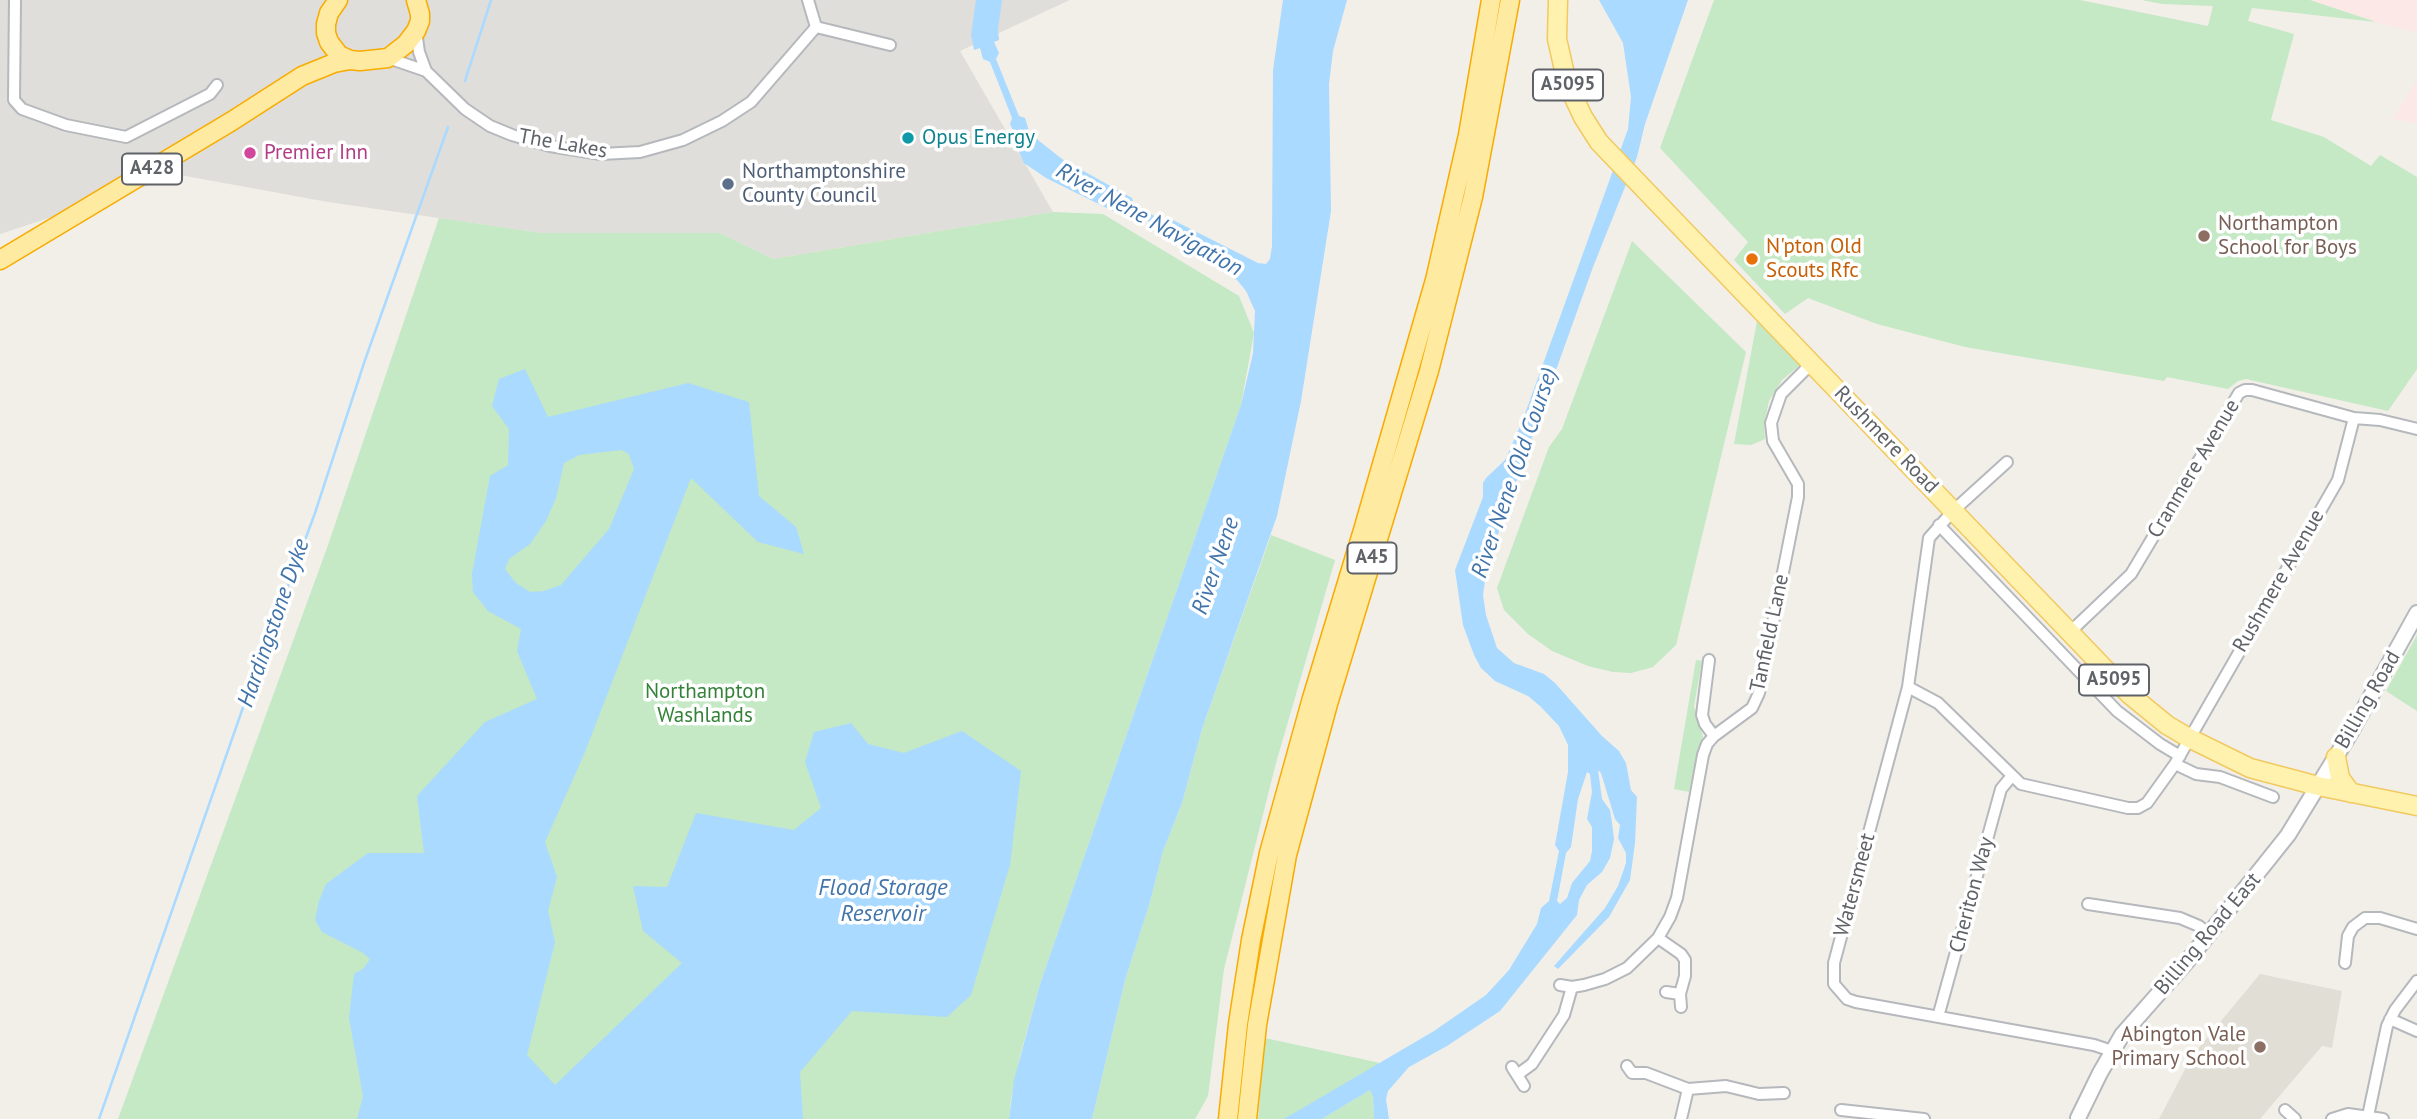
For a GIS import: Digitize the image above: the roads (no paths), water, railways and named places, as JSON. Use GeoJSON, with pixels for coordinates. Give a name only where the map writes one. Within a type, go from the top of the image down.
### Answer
{"type":"FeatureCollection","features":[{"type":"Feature","properties":{"kind":"highway","name":"A45"},"geometry":{"type":"LineString","coordinates":[[1228,1119],[1249,952],[1269,853],[1434,280],[1468,135],[1491,0]]}},
{"type":"Feature","properties":{"kind":"highway","name":"A45"},"geometry":{"type":"LineString","coordinates":[[1247,1119],[1257,1025],[1287,855],[1328,704],[1429,371],[1473,197],[1510,0]]}},
{"type":"Feature","properties":{"kind":"highway"},"geometry":{"type":"LineString","coordinates":[[331,4],[326,33],[334,49],[351,60],[388,58],[406,44],[421,11]]}},
{"type":"Feature","properties":{"kind":"highway","name":"A428"},"geometry":{"type":"LineString","coordinates":[[302,76],[316,58],[326,33]]}},
{"type":"Feature","properties":{"kind":"highway","name":"A428"},"geometry":{"type":"LineString","coordinates":[[0,260],[302,76],[334,63],[351,60]]}},
{"type":"Feature","properties":{"kind":"main road","name":"Rushmere Road"},"geometry":{"type":"LineString","coordinates":[[1558,0],[1557,39],[1567,83],[1591,130],[1613,158],[2129,694],[2167,725],[2250,768],[2318,786]]}},
{"type":"Feature","properties":{"kind":"main road"},"geometry":{"type":"LineString","coordinates":[[2336,757],[2340,778],[2351,793]]}},
{"type":"Feature","properties":{"kind":"main road","name":"A5095"},"geometry":{"type":"LineString","coordinates":[[2318,786],[2417,806]]}},
{"type":"Feature","properties":{"kind":"street"},"geometry":{"type":"LineString","coordinates":[[15,0],[14,100],[22,109],[66,125],[126,137],[210,94],[217,85]]}},
{"type":"Feature","properties":{"kind":"street"},"geometry":{"type":"LineString","coordinates":[[808,0],[816,27],[890,45]]}},
{"type":"Feature","properties":{"kind":"street","name":"The Lakes"},"geometry":{"type":"LineString","coordinates":[[421,11],[419,52],[426,71],[472,114],[490,126],[512,135],[550,146],[601,154],[640,152],[683,140],[722,121],[751,102],[816,27]]}},
{"type":"Feature","properties":{"kind":"street","name":"The Lakes"},"geometry":{"type":"LineString","coordinates":[[388,58],[426,71]]}},
{"type":"Feature","properties":{"kind":"street","name":"Tanfield Lane"},"geometry":{"type":"LineString","coordinates":[[1714,736],[1752,708],[1759,693],[1798,497],[1798,484],[1773,441],[1771,423],[1781,394],[1812,363]]}},
{"type":"Feature","properties":{"kind":"street","name":"Cranmere Avenue"},"geometry":{"type":"LineString","coordinates":[[2070,632],[2131,574],[2239,393],[2252,390],[2354,418],[2380,420],[2417,429]]}},
{"type":"Feature","properties":{"kind":"street","name":"Rushmere Avenue"},"geometry":{"type":"LineString","coordinates":[[2011,777],[2028,786],[2128,808],[2138,808],[2152,797],[2177,760],[2338,480],[2354,418]]}},
{"type":"Feature","properties":{"kind":"street","name":"Watersmeet"},"geometry":{"type":"LineString","coordinates":[[2007,462],[1953,510],[1929,538],[1908,687],[1832,973],[1834,984],[1847,999],[2094,1045],[2112,1051]]}},
{"type":"Feature","properties":{"kind":"street","name":"Rushmere Road"},"geometry":{"type":"LineString","coordinates":[[1939,525],[2117,711],[2160,744],[2188,771],[2220,777],[2273,797]]}},
{"type":"Feature","properties":{"kind":"street","name":"Billing Road"},"geometry":{"type":"LineString","coordinates":[[2318,786],[2417,613]]}},
{"type":"Feature","properties":{"kind":"street"},"geometry":{"type":"LineString","coordinates":[[1524,1086],[1515,1071],[1532,1064],[1564,1015],[1566,986],[1605,979],[1626,968],[1658,938],[1670,917],[1677,898],[1703,755],[1714,736],[1702,715],[1710,678],[1709,660]]}},
{"type":"Feature","properties":{"kind":"street"},"geometry":{"type":"LineString","coordinates":[[1908,687],[1938,703],[2011,777]]}},
{"type":"Feature","properties":{"kind":"street","name":"Cheriton Way"},"geometry":{"type":"LineString","coordinates":[[1938,1017],[2001,789],[2011,777]]}},
{"type":"Feature","properties":{"kind":"street","name":"Billing Road East"},"geometry":{"type":"LineString","coordinates":[[2076,1119],[2112,1051],[2133,1020],[2208,934],[2288,835],[2318,786]]}},
{"type":"Feature","properties":{"kind":"street"},"geometry":{"type":"LineString","coordinates":[[2088,904],[2180,918],[2190,921],[2208,934]]}},
{"type":"Feature","properties":{"kind":"street"},"geometry":{"type":"LineString","coordinates":[[2345,963],[2348,936],[2353,927],[2365,918],[2380,918],[2417,929]]}},
{"type":"Feature","properties":{"kind":"street"},"geometry":{"type":"LineString","coordinates":[[1658,938],[1681,954],[1685,960],[1685,976],[1680,993],[1681,1007]]}},
{"type":"Feature","properties":{"kind":"street"},"geometry":{"type":"LineString","coordinates":[[2368,1116],[2390,1019],[2417,981]]}},
{"type":"Feature","properties":{"kind":"street"},"geometry":{"type":"LineString","coordinates":[[1666,992],[1680,993]]}},
{"type":"Feature","properties":{"kind":"street"},"geometry":{"type":"LineString","coordinates":[[2390,1019],[2417,1031]]}},
{"type":"Feature","properties":{"kind":"street"},"geometry":{"type":"LineString","coordinates":[[1627,1066],[1632,1073],[1646,1073],[1688,1089],[1726,1086],[1759,1094],[1784,1093]]}},
{"type":"Feature","properties":{"kind":"street"},"geometry":{"type":"LineString","coordinates":[[1681,1119],[1688,1089]]}},
{"type":"Feature","properties":{"kind":"street"},"geometry":{"type":"LineString","coordinates":[[1841,1110],[1853,1115],[1924,1119]]}},
{"type":"Feature","properties":{"kind":"street"},"geometry":{"type":"LineString","coordinates":[[2285,1110],[2295,1119]]}},
{"type":"Feature","properties":{"kind":"street"},"geometry":{"type":"LineString","coordinates":[[2332,1119],[2348,1114],[2384,1119]]}},
{"type":"Feature","properties":{"kind":"water"},"geometry":{"type":"Polygon","coordinates":[[[976,0],[1002,0],[999,40],[994,42],[999,53],[996,59],[1019,116],[1025,118],[1029,131],[1033,130],[1038,140],[1062,159],[1132,198],[1134,205],[1160,219],[1167,217],[1258,263],[1266,264],[1270,259],[1272,246],[1273,70],[1283,0],[1347,0],[1333,51],[1329,84],[1331,211],[1301,401],[1277,516],[1202,729],[1182,803],[1163,851],[1125,980],[1092,1119],[1009,1119],[1014,1080],[1040,984],[1241,405],[1253,353],[1255,311],[1246,291],[1237,280],[1162,234],[1158,226],[1134,214],[1123,216],[1046,178],[1024,163],[1013,139],[1016,137],[1010,124],[1012,118],[990,62],[983,59],[980,48],[974,50],[971,35],[976,0]]]}},
{"type":"Feature","properties":{"kind":"water","name":"River Nene (Old Course)"},"geometry":{"type":"Polygon","coordinates":[[[1599,0],[1688,0],[1645,124],[1637,157],[1593,267],[1487,566],[1483,595],[1486,615],[1497,648],[1514,663],[1544,674],[1555,683],[1619,751],[1626,763],[1631,790],[1637,797],[1630,880],[1609,917],[1558,969],[1554,966],[1605,908],[1618,886],[1626,863],[1626,853],[1618,838],[1620,825],[1615,819],[1598,770],[1602,799],[1610,810],[1612,822],[1614,839],[1610,858],[1602,872],[1587,885],[1579,900],[1577,915],[1500,1011],[1409,1067],[1388,1091],[1386,1099],[1389,1119],[1374,1119],[1370,1090],[1322,1119],[1284,1119],[1434,1031],[1486,995],[1509,970],[1537,924],[1541,908],[1549,901],[1559,851],[1555,845],[1568,772],[1568,745],[1559,726],[1540,706],[1528,696],[1495,681],[1481,668],[1463,625],[1455,570],[1483,497],[1483,483],[1505,460],[1522,422],[1628,129],[1631,97],[1623,43],[1599,0]],[[1587,772],[1578,799],[1571,847],[1566,853],[1557,901],[1560,904],[1567,898],[1572,883],[1590,861],[1592,827],[1587,819],[1592,792],[1590,774],[1587,772]]]}},
{"type":"Feature","properties":{"kind":"water","name":"Flood Storage Reservoir"},"geometry":{"type":"Polygon","coordinates":[[[525,369],[548,417],[688,383],[749,402],[759,496],[796,527],[804,554],[758,542],[691,478],[585,752],[545,842],[557,877],[548,911],[555,942],[527,1055],[555,1085],[682,963],[643,931],[633,886],[667,887],[696,813],[794,830],[821,808],[805,762],[814,732],[851,723],[868,744],[904,753],[962,731],[1021,771],[1010,865],[971,995],[947,1017],[852,1011],[800,1072],[803,1119],[357,1119],[363,1096],[349,1018],[354,974],[364,968],[370,959],[322,932],[315,920],[326,884],[368,853],[424,853],[417,796],[485,722],[537,699],[517,651],[521,629],[488,611],[473,592],[472,574],[490,476],[508,465],[509,429],[492,406],[499,379],[525,369]],[[621,450],[579,455],[564,463],[556,498],[546,521],[530,544],[509,559],[505,569],[516,583],[530,592],[544,591],[561,585],[609,529],[634,469],[629,454],[621,450]]]}},
{"type":"Feature","properties":{"kind":"waterway","name":"Hardingstone Dyke"},"geometry":{"type":"LineString","coordinates":[[465,81],[491,0]]}},
{"type":"Feature","properties":{"kind":"waterway","name":"Hardingstone Dyke"},"geometry":{"type":"LineString","coordinates":[[99,1119],[246,699],[315,513],[365,360],[448,127]]}},
{"type":"Feature","properties":{"kind":"place","name":"Opus Energy"},"geometry":{"type":"Point","coordinates":[908,138]}},
{"type":"Feature","properties":{"kind":"place","name":"Premier Inn"},"geometry":{"type":"Point","coordinates":[250,153]}},
{"type":"Feature","properties":{"kind":"place","name":"Northamptonshire County Council"},"geometry":{"type":"Point","coordinates":[728,184]}},
{"type":"Feature","properties":{"kind":"place","name":"Northampton School for Boys"},"geometry":{"type":"Point","coordinates":[2204,236]}},
{"type":"Feature","properties":{"kind":"place","name":"N'pton Old Scouts Rfc"},"geometry":{"type":"Point","coordinates":[1752,259]}},
{"type":"Feature","properties":{"kind":"place","name":"Abington Vale Primary School"},"geometry":{"type":"Point","coordinates":[2260,1047]}},
{"type":"Feature","properties":{"kind":"water label","name":"River Nene Navigation"},"geometry":{"type":"Point","coordinates":[1149,220]}},
{"type":"Feature","properties":{"kind":"water label","name":"River Nene"},"geometry":{"type":"Point","coordinates":[1216,566]}},
{"type":"Feature","properties":{"kind":"park label","name":"Northampton Washlands"},"geometry":{"type":"Point","coordinates":[705,704]}}]}
